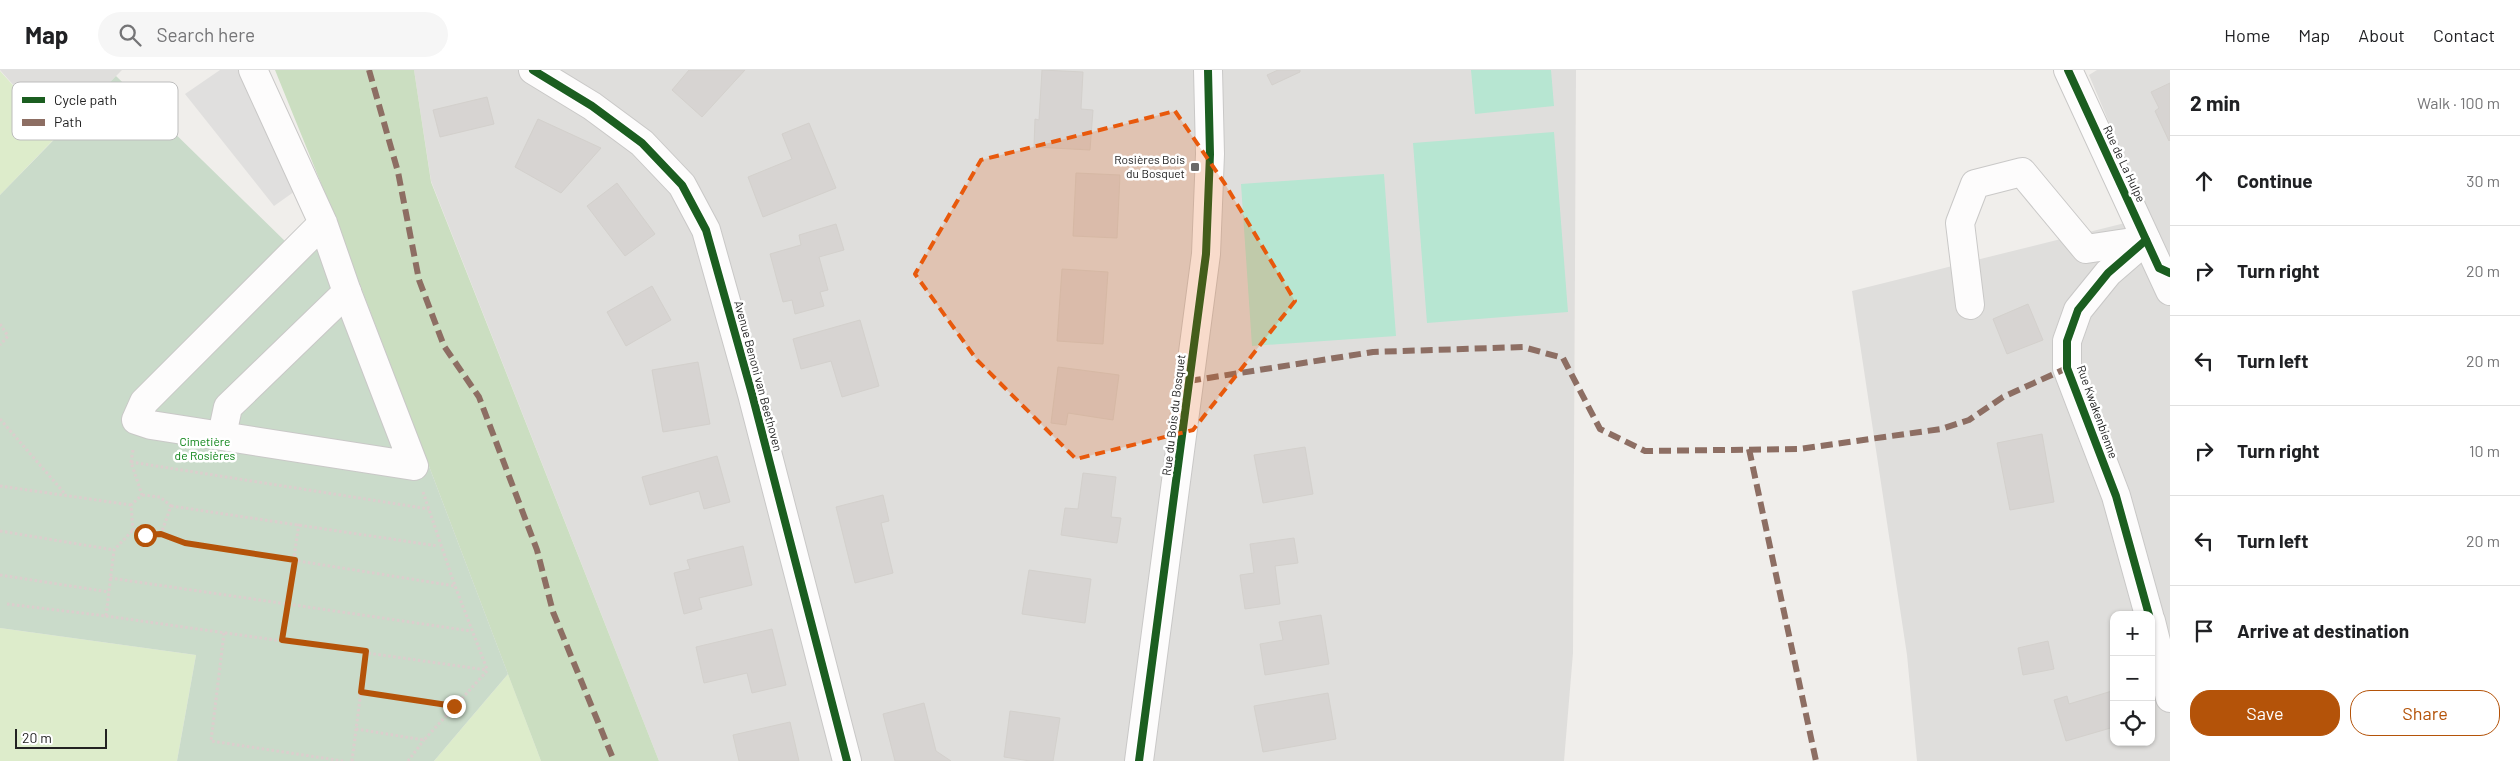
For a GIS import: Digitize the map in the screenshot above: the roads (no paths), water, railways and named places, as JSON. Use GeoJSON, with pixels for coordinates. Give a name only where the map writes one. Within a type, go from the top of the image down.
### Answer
{"type":"FeatureCollection","features":[{"type":"Feature","properties":{"kind":"street"},"geometry":{"type":"LineString","coordinates":[[253,70],[323,223],[347,292],[414,466],[150,425],[136,420],[144,402],[323,223]]}},
{"type":"Feature","properties":{"kind":"street","name":"Avenue Benoni van Beethoven"},"geometry":{"type":"LineString","coordinates":[[533,70],[592,106],[642,143],[682,185],[706,230],[752,394],[847,761]]}},
{"type":"Feature","properties":{"kind":"street","name":"Rue du Bois du Bosquet"},"geometry":{"type":"LineString","coordinates":[[1140,761],[1206,254],[1210,154],[1208,70]]}},
{"type":"Feature","properties":{"kind":"street","name":"Rue de La Hulpe"},"geometry":{"type":"LineString","coordinates":[[2068,70],[2146,240],[2166,277]]}},
{"type":"Feature","properties":{"kind":"street"},"geometry":{"type":"LineString","coordinates":[[1970,305],[1960,222],[1975,184],[2022,172],[2086,249],[2146,240]]}},
{"type":"Feature","properties":{"kind":"street","name":"Rue Kwakenbienne"},"geometry":{"type":"LineString","coordinates":[[2146,240],[2108,274],[2078,310],[2067,341],[2067,368],[2116,496],[2149,611]]}},
{"type":"Feature","properties":{"kind":"street"},"geometry":{"type":"LineString","coordinates":[[222,435],[228,407],[347,292]]}},
{"type":"Feature","properties":{"kind":"street"},"geometry":{"type":"LineString","coordinates":[[2155,637],[2170,698]]}},
{"type":"Feature","properties":{"kind":"place","name":"Rosières Bois du Bosquet"},"geometry":{"type":"Point","coordinates":[1195,167]}},
{"type":"Feature","properties":{"kind":"park label","name":"Cimetière de Rosières"},"geometry":{"type":"Point","coordinates":[205,449]}}]}
